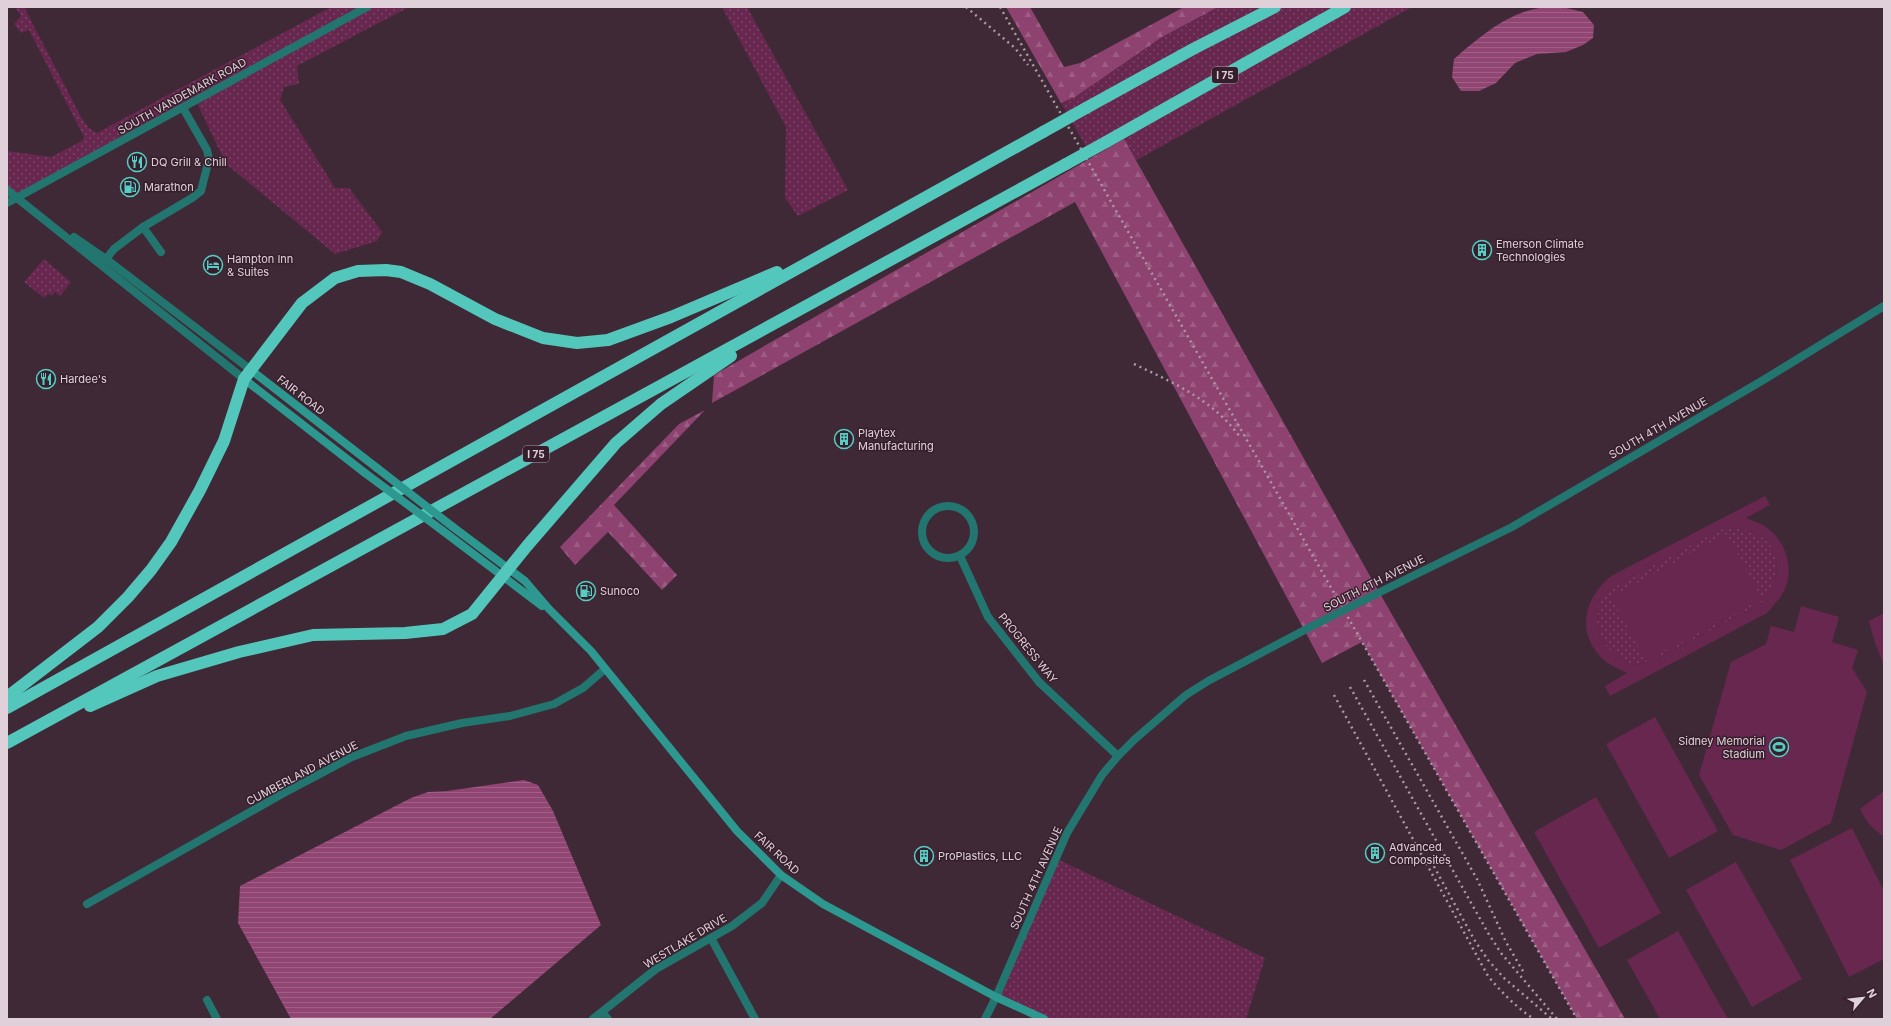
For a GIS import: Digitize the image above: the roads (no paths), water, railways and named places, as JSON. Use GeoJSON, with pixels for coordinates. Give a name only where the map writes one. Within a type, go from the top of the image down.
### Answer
{"type":"FeatureCollection","features":[{"type":"Feature","properties":{"kind":"highway"},"geometry":{"type":"LineString","coordinates":[[7,708],[1193,48],[1275,7]]}},
{"type":"Feature","properties":{"kind":"highway","name":"I 75"},"geometry":{"type":"LineString","coordinates":[[12,740],[1066,164],[1345,7]]}},
{"type":"Feature","properties":{"kind":"highway"},"geometry":{"type":"LineString","coordinates":[[7,697],[98,627],[128,597],[151,570],[170,542],[200,490],[224,441],[248,374],[302,303],[335,278],[358,271],[386,270],[401,272],[430,284],[495,319],[543,338],[577,343],[608,340],[671,317],[782,270],[873,226]]}},
{"type":"Feature","properties":{"kind":"highway"},"geometry":{"type":"LineString","coordinates":[[12,740],[157,676],[239,652],[313,635],[405,633],[443,629],[472,614],[616,443],[661,404],[723,361],[861,276]]}},
{"type":"Feature","properties":{"kind":"main road","name":"FAIR ROAD"},"geometry":{"type":"LineString","coordinates":[[248,374],[377,468],[453,526],[561,622],[591,651],[737,831],[781,875],[823,904],[996,997],[1044,1019]]}},
{"type":"Feature","properties":{"kind":"main road","name":"FAIR ROAD"},"geometry":{"type":"LineString","coordinates":[[248,374],[365,473],[443,531],[506,572]]}},
{"type":"Feature","properties":{"kind":"street","name":"SOUTH VANDEMARK ROAD"},"geometry":{"type":"LineString","coordinates":[[7,203],[367,7]]}},
{"type":"Feature","properties":{"kind":"street"},"geometry":{"type":"LineString","coordinates":[[106,259],[114,249],[143,227],[192,198],[201,191],[209,159],[207,150],[183,108]]}},
{"type":"Feature","properties":{"kind":"street","name":"FAIR ROAD"},"geometry":{"type":"LineString","coordinates":[[7,190],[248,374]]}},
{"type":"Feature","properties":{"kind":"street","name":"FAIR ROAD"},"geometry":{"type":"LineString","coordinates":[[17,198],[106,259],[248,374]]}},
{"type":"Feature","properties":{"kind":"street"},"geometry":{"type":"LineString","coordinates":[[143,227],[161,252]]}},
{"type":"Feature","properties":{"kind":"street","name":"SOUTH 4TH AVENUE"},"geometry":{"type":"LineString","coordinates":[[985,1019],[1067,833],[1102,775],[1135,739],[1186,695],[1318,623],[1512,527],[1765,379],[1884,306]]}},
{"type":"Feature","properties":{"kind":"street"},"geometry":{"type":"LineString","coordinates":[[944,506],[955,507],[964,512],[970,519],[974,531],[972,544],[967,551],[960,556],[951,559],[941,558],[932,553],[926,546],[922,537],[922,529],[929,514],[936,509],[944,506]]}},
{"type":"Feature","properties":{"kind":"street","name":"PROGRESS WAY"},"geometry":{"type":"LineString","coordinates":[[960,556],[988,617],[1039,682],[1118,756]]}},
{"type":"Feature","properties":{"kind":"street","name":"CUMBERLAND AVENUE"},"geometry":{"type":"LineString","coordinates":[[87,904],[352,757],[406,736],[462,723],[510,716],[554,704],[583,688],[605,669]]}},
{"type":"Feature","properties":{"kind":"street","name":"WESTLAKE DRIVE"},"geometry":{"type":"LineString","coordinates":[[593,1019],[656,969],[732,926],[762,903],[781,875]]}},
{"type":"Feature","properties":{"kind":"street"},"geometry":{"type":"LineString","coordinates":[[712,938],[755,1019]]}},
{"type":"Feature","properties":{"kind":"street"},"geometry":{"type":"LineString","coordinates":[[207,1000],[218,1019]]}},
{"type":"Feature","properties":{"kind":"street"},"geometry":{"type":"LineString","coordinates":[[602,1012],[608,1019]]}},
{"type":"Feature","properties":{"kind":"railway"},"geometry":{"type":"LineString","coordinates":[[966,7],[1015,48],[1028,65]]}},
{"type":"Feature","properties":{"kind":"railway"},"geometry":{"type":"LineString","coordinates":[[1000,7],[1577,1019]]}},
{"type":"Feature","properties":{"kind":"railway"},"geometry":{"type":"LineString","coordinates":[[1134,364],[1164,378],[1192,394],[1218,413],[1240,437]]}},
{"type":"Feature","properties":{"kind":"railway"},"geometry":{"type":"LineString","coordinates":[[1364,680],[1477,879],[1506,942],[1524,973]]}},
{"type":"Feature","properties":{"kind":"railway"},"geometry":{"type":"LineString","coordinates":[[1350,687],[1488,933],[1501,953],[1557,1019]]}},
{"type":"Feature","properties":{"kind":"railway"},"geometry":{"type":"LineString","coordinates":[[1334,695],[1488,976],[1521,1010],[1534,1019]]}},
{"type":"Feature","properties":{"kind":"railway"},"geometry":{"type":"LineString","coordinates":[[1431,861],[1475,941],[1488,960],[1504,978],[1552,1019]]}},
{"type":"Feature","properties":{"kind":"place","name":"DQ Grill & Chill"},"geometry":{"type":"Point","coordinates":[137,162]}},
{"type":"Feature","properties":{"kind":"place","name":"Marathon"},"geometry":{"type":"Point","coordinates":[130,187]}},
{"type":"Feature","properties":{"kind":"place","name":"Emerson Climate Technologies"},"geometry":{"type":"Point","coordinates":[1482,250]}},
{"type":"Feature","properties":{"kind":"place","name":"Hampton Inn & Suites"},"geometry":{"type":"Point","coordinates":[213,265]}},
{"type":"Feature","properties":{"kind":"place","name":"Hardee's"},"geometry":{"type":"Point","coordinates":[46,379]}},
{"type":"Feature","properties":{"kind":"place","name":"Playtex Manufacturing"},"geometry":{"type":"Point","coordinates":[844,439]}},
{"type":"Feature","properties":{"kind":"place","name":"Sunoco"},"geometry":{"type":"Point","coordinates":[586,591]}},
{"type":"Feature","properties":{"kind":"place","name":"Sidney Memorial Stadium"},"geometry":{"type":"Point","coordinates":[1779,747]}},
{"type":"Feature","properties":{"kind":"place","name":"Advanced Composites"},"geometry":{"type":"Point","coordinates":[1375,853]}},
{"type":"Feature","properties":{"kind":"place","name":"ProPlastics, LLC"},"geometry":{"type":"Point","coordinates":[924,856]}}]}
